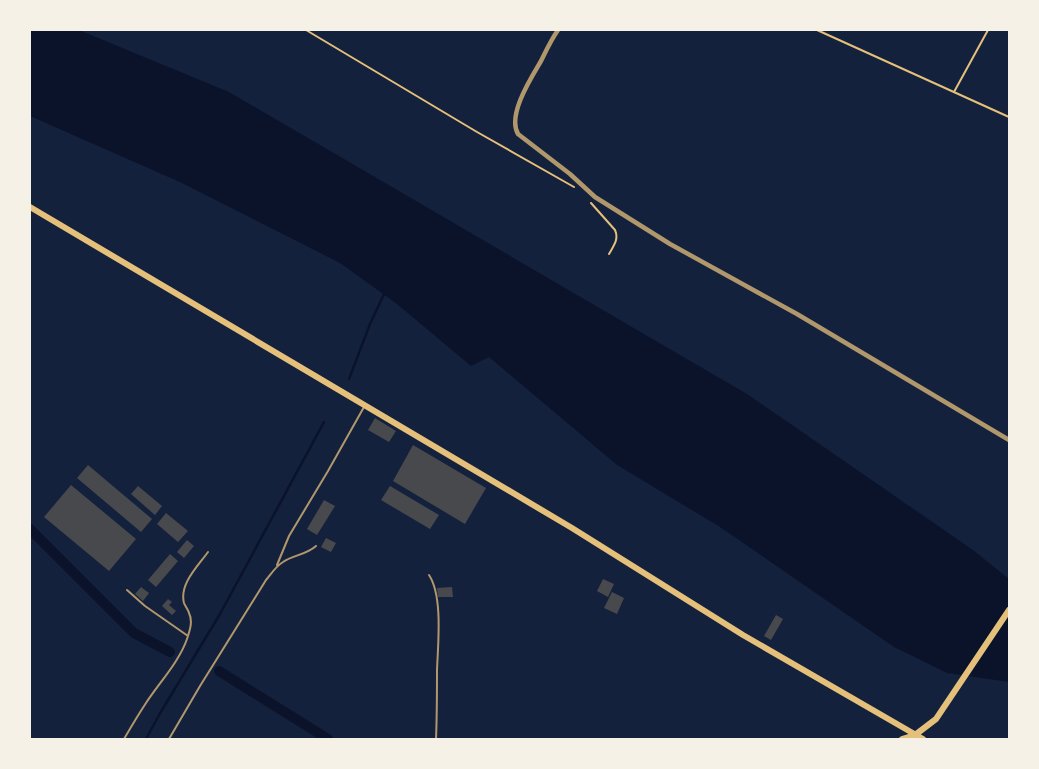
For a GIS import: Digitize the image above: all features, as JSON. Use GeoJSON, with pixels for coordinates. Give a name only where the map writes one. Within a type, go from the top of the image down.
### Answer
{"type":"FeatureCollection","features":[{"type":"Feature","properties":{"kind":"main road"},"geometry":{"type":"LineString","coordinates":[[30,207],[572,528],[742,635],[923,739]]}},
{"type":"Feature","properties":{"kind":"main road"},"geometry":{"type":"LineString","coordinates":[[902,739],[915,735],[936,719],[1009,610]]}},
{"type":"Feature","properties":{"kind":"street"},"geometry":{"type":"LineString","coordinates":[[558,30],[523,96],[516,120],[516,131],[518,134],[570,174],[595,197],[670,244],[805,319],[1009,440]]}},
{"type":"Feature","properties":{"kind":"lane"},"geometry":{"type":"LineString","coordinates":[[168,739],[266,580],[276,567],[289,536],[365,405]]}},
{"type":"Feature","properties":{"kind":"lane"},"geometry":{"type":"LineString","coordinates":[[276,567],[283,562],[312,550],[316,546]]}},
{"type":"Feature","properties":{"kind":"lane"},"geometry":{"type":"LineString","coordinates":[[124,739],[145,704],[181,653],[191,622],[190,614],[184,603],[185,586],[208,552]]}},
{"type":"Feature","properties":{"kind":"lane"},"geometry":{"type":"LineString","coordinates":[[429,575],[434,584],[437,600],[436,739]]}},
{"type":"Feature","properties":{"kind":"lane"},"geometry":{"type":"LineString","coordinates":[[127,590],[145,606],[188,636]]}},
{"type":"Feature","properties":{"kind":"path"},"geometry":{"type":"LineString","coordinates":[[306,30],[580,191]]}},
{"type":"Feature","properties":{"kind":"path"},"geometry":{"type":"LineString","coordinates":[[817,30],[1009,117]]}},
{"type":"Feature","properties":{"kind":"path"},"geometry":{"type":"LineString","coordinates":[[954,92],[988,30]]}},
{"type":"Feature","properties":{"kind":"path"},"geometry":{"type":"LineString","coordinates":[[589,200],[617,234],[616,242],[609,254]]}},
{"type":"Feature","properties":{"kind":"water"},"geometry":{"type":"Polygon","coordinates":[[[30,30],[79,30],[229,92],[747,394],[973,550],[1009,579],[1009,682],[947,673],[894,647],[720,527],[617,465],[489,357],[471,366],[397,304],[340,263],[182,183],[30,116],[30,30]]]}},
{"type":"Feature","properties":{"kind":"building"},"geometry":{"type":"Polygon","coordinates":[[[375,418],[396,431],[389,442],[368,430],[375,418]]]}},
{"type":"Feature","properties":{"kind":"building"},"geometry":{"type":"Polygon","coordinates":[[[413,445],[486,488],[465,524],[393,481],[413,445]]]}},
{"type":"Feature","properties":{"kind":"building"},"geometry":{"type":"Polygon","coordinates":[[[88,465],[152,519],[141,532],[77,478],[88,465]]]}},
{"type":"Feature","properties":{"kind":"building"},"geometry":{"type":"Polygon","coordinates":[[[71,485],[136,539],[109,571],[44,517],[71,485]]]}},
{"type":"Feature","properties":{"kind":"building"},"geometry":{"type":"Polygon","coordinates":[[[138,486],[162,506],[155,515],[131,494],[138,486]]]}},
{"type":"Feature","properties":{"kind":"building"},"geometry":{"type":"Polygon","coordinates":[[[390,486],[439,515],[430,529],[381,500],[390,486]]]}},
{"type":"Feature","properties":{"kind":"building"},"geometry":{"type":"Polygon","coordinates":[[[324,500],[335,506],[317,535],[307,529],[324,500]]]}},
{"type":"Feature","properties":{"kind":"building"},"geometry":{"type":"Polygon","coordinates":[[[166,513],[188,531],[178,542],[157,524],[166,513]]]}},
{"type":"Feature","properties":{"kind":"building"},"geometry":{"type":"Polygon","coordinates":[[[326,538],[336,543],[331,552],[321,547],[326,538]]]}},
{"type":"Feature","properties":{"kind":"building"},"geometry":{"type":"Polygon","coordinates":[[[187,540],[194,546],[184,558],[177,552],[187,540]]]}},
{"type":"Feature","properties":{"kind":"building"},"geometry":{"type":"Polygon","coordinates":[[[170,554],[178,561],[156,587],[148,580],[170,554]]]}},
{"type":"Feature","properties":{"kind":"building"},"geometry":{"type":"Polygon","coordinates":[[[603,579],[614,584],[608,597],[597,591],[603,579]]]}},
{"type":"Feature","properties":{"kind":"building"},"geometry":{"type":"Polygon","coordinates":[[[141,587],[149,593],[143,601],[135,594],[141,587]]]}},
{"type":"Feature","properties":{"kind":"building"},"geometry":{"type":"Polygon","coordinates":[[[452,587],[453,597],[438,597],[437,588],[452,587]]]}},
{"type":"Feature","properties":{"kind":"building"},"geometry":{"type":"Polygon","coordinates":[[[612,592],[624,598],[617,614],[604,608],[612,592]]]}},
{"type":"Feature","properties":{"kind":"building"},"geometry":{"type":"Polygon","coordinates":[[[168,599],[172,602],[169,605],[176,611],[172,615],[162,606],[168,599]]]}},
{"type":"Feature","properties":{"kind":"building"},"geometry":{"type":"Polygon","coordinates":[[[776,615],[783,619],[771,640],[764,636],[776,615]]]}},
{"type":"Feature","properties":{"kind":"waterway"},"geometry":{"type":"LineString","coordinates":[[349,379],[370,324],[385,292]]}},
{"type":"Feature","properties":{"kind":"waterway"},"geometry":{"type":"LineString","coordinates":[[146,739],[220,614],[324,422]]}},
{"type":"Feature","properties":{"kind":"waterway"},"geometry":{"type":"LineString","coordinates":[[30,529],[134,633],[170,652]]}},
{"type":"Feature","properties":{"kind":"waterway"},"geometry":{"type":"LineString","coordinates":[[219,671],[328,739]]}}]}
